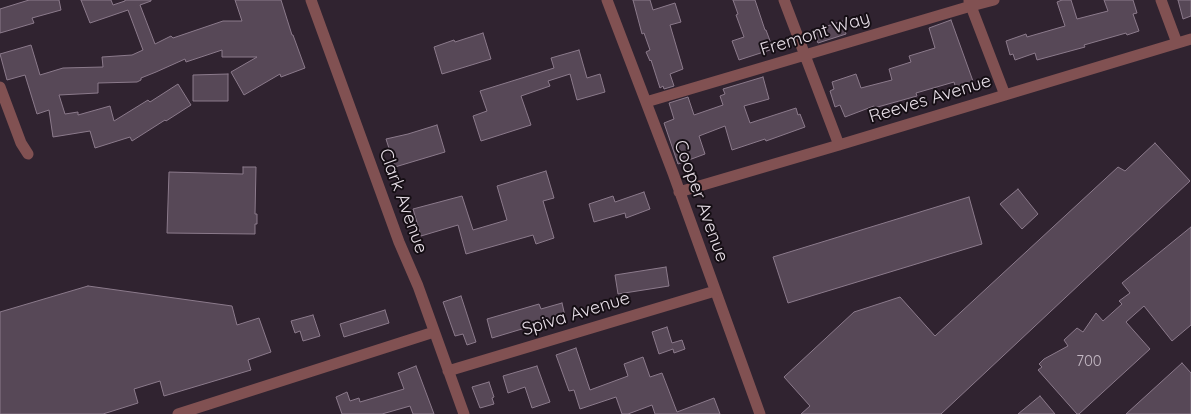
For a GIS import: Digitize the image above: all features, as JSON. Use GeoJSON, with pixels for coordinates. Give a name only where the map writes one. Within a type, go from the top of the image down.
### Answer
{"type":"FeatureCollection","features":[{"type":"Feature","properties":{"kind":"street","name":"Clark Avenue"},"geometry":{"type":"LineString","coordinates":[[311,0],[464,414]]}},
{"type":"Feature","properties":{"kind":"street","name":"Cooper Avenue"},"geometry":{"type":"LineString","coordinates":[[608,0],[760,414]]}},
{"type":"Feature","properties":{"kind":"street"},"geometry":{"type":"LineString","coordinates":[[784,0],[839,145]]}},
{"type":"Feature","properties":{"kind":"street","name":"Fremont Way"},"geometry":{"type":"LineString","coordinates":[[646,102],[970,3],[994,0]]}},
{"type":"Feature","properties":{"kind":"street"},"geometry":{"type":"LineString","coordinates":[[1161,0],[1177,43]]}},
{"type":"Feature","properties":{"kind":"street"},"geometry":{"type":"LineString","coordinates":[[970,3],[1005,95]]}},
{"type":"Feature","properties":{"kind":"street","name":"Reeves Avenue"},"geometry":{"type":"LineString","coordinates":[[679,192],[1191,39]]}},
{"type":"Feature","properties":{"kind":"street"},"geometry":{"type":"LineString","coordinates":[[0,87],[21,143],[28,154]]}},
{"type":"Feature","properties":{"kind":"street","name":"Spiva Avenue"},"geometry":{"type":"LineString","coordinates":[[448,371],[715,291]]}},
{"type":"Feature","properties":{"kind":"street"},"geometry":{"type":"LineString","coordinates":[[178,414],[434,332]]}},
{"type":"Feature","properties":{"kind":"building"},"geometry":{"type":"Polygon","coordinates":[[[29,0],[59,0],[61,10],[32,18],[34,23],[0,33],[0,9],[29,0]]]}},
{"type":"Feature","properties":{"kind":"building"},"geometry":{"type":"Polygon","coordinates":[[[81,0],[111,0],[113,5],[125,0],[151,0],[140,5],[155,44],[171,36],[173,38],[223,21],[242,21],[235,0],[281,0],[305,68],[281,77],[280,74],[244,95],[231,72],[257,57],[222,57],[222,50],[186,62],[185,59],[141,78],[137,82],[98,83],[98,93],[59,95],[65,114],[78,112],[78,115],[110,106],[114,121],[148,100],[150,102],[178,84],[191,105],[166,121],[132,141],[130,137],[95,148],[90,131],[53,137],[49,110],[37,114],[25,75],[7,80],[0,54],[31,45],[40,75],[63,68],[103,67],[102,57],[132,55],[143,50],[128,10],[90,23],[81,0]]]}},
{"type":"Feature","properties":{"kind":"building"},"geometry":{"type":"Polygon","coordinates":[[[633,0],[650,0],[653,10],[675,3],[681,22],[670,25],[683,69],[670,74],[674,86],[664,89],[663,86],[660,88],[651,60],[646,52],[650,50],[644,33],[642,34],[633,0]]]}},
{"type":"Feature","properties":{"kind":"building"},"geometry":{"type":"Polygon","coordinates":[[[733,0],[755,0],[773,49],[739,60],[732,41],[744,37],[733,0]]]}},
{"type":"Feature","properties":{"kind":"building"},"geometry":{"type":"Polygon","coordinates":[[[1071,0],[1077,19],[1108,11],[1104,0],[1133,0],[1137,13],[1133,14],[1139,31],[1127,35],[1126,33],[1037,60],[1035,53],[1015,60],[1013,54],[1010,55],[1006,41],[1026,34],[1027,37],[1065,26],[1057,2],[1071,0]]]}},
{"type":"Feature","properties":{"kind":"building"},"geometry":{"type":"Polygon","coordinates":[[[1178,0],[1191,0],[1191,16],[1183,19],[1178,0]]]}},
{"type":"Feature","properties":{"kind":"building"},"geometry":{"type":"Polygon","coordinates":[[[951,20],[974,84],[956,89],[954,82],[916,93],[917,96],[874,108],[874,106],[845,117],[840,105],[835,107],[830,91],[834,89],[832,82],[856,74],[861,88],[892,80],[889,69],[911,62],[909,56],[935,48],[929,28],[951,20]]]}},
{"type":"Feature","properties":{"kind":"building"},"geometry":{"type":"Polygon","coordinates":[[[842,21],[846,34],[818,43],[813,31],[842,21]]]}},
{"type":"Feature","properties":{"kind":"building"},"geometry":{"type":"Polygon","coordinates":[[[483,33],[491,59],[442,74],[434,47],[483,33]]]}},
{"type":"Feature","properties":{"kind":"building"},"geometry":{"type":"Polygon","coordinates":[[[579,50],[587,78],[600,74],[605,92],[577,100],[570,74],[548,81],[550,86],[521,96],[531,125],[481,141],[473,116],[487,111],[480,91],[554,68],[551,58],[579,50]]]}},
{"type":"Feature","properties":{"kind":"building"},"geometry":{"type":"Polygon","coordinates":[[[228,74],[228,101],[193,101],[193,75],[228,74]]]}},
{"type":"Feature","properties":{"kind":"building"},"geometry":{"type":"Polygon","coordinates":[[[763,77],[769,99],[744,106],[750,123],[796,108],[805,127],[766,141],[765,139],[732,150],[725,126],[699,136],[705,154],[678,164],[664,123],[674,119],[669,103],[688,97],[694,115],[723,105],[720,96],[725,94],[723,89],[763,77]]]}},
{"type":"Feature","properties":{"kind":"building"},"geometry":{"type":"Polygon","coordinates":[[[437,125],[445,152],[395,167],[386,139],[437,125]]]}},
{"type":"Feature","properties":{"kind":"building"},"geometry":{"type":"Polygon","coordinates":[[[1155,143],[1190,181],[941,414],[801,414],[810,406],[784,377],[854,312],[900,297],[935,336],[1118,167],[1125,171],[1155,143]]]}},
{"type":"Feature","properties":{"kind":"building"},"geometry":{"type":"Polygon","coordinates":[[[243,167],[256,167],[255,214],[257,214],[257,224],[255,224],[255,234],[167,233],[169,172],[243,174],[243,167]]]}},
{"type":"Feature","properties":{"kind":"building"},"geometry":{"type":"Polygon","coordinates":[[[546,171],[554,198],[543,201],[554,238],[536,244],[533,235],[466,254],[458,225],[421,236],[413,209],[462,196],[473,230],[507,220],[497,186],[546,171]]]}},
{"type":"Feature","properties":{"kind":"building"},"geometry":{"type":"Polygon","coordinates":[[[1018,189],[1038,214],[1022,229],[1000,204],[1018,189]]]}},
{"type":"Feature","properties":{"kind":"building"},"geometry":{"type":"Polygon","coordinates":[[[644,192],[650,209],[626,218],[625,213],[594,222],[589,204],[613,196],[615,202],[644,192]]]}},
{"type":"Feature","properties":{"kind":"building"},"geometry":{"type":"Polygon","coordinates":[[[969,197],[982,244],[788,303],[773,257],[969,197]]]}},
{"type":"Feature","properties":{"kind":"building"},"geometry":{"type":"Polygon","coordinates":[[[1191,227],[1191,325],[1172,341],[1144,306],[1126,322],[1150,349],[1077,414],[1038,370],[1042,367],[1039,364],[1044,359],[1068,346],[1064,340],[1077,328],[1083,332],[1096,313],[1103,321],[1122,304],[1119,301],[1130,293],[1122,283],[1191,227]]]}},
{"type":"Feature","properties":{"kind":"building"},"geometry":{"type":"Polygon","coordinates":[[[666,267],[669,286],[618,294],[615,275],[666,267]]]}},
{"type":"Feature","properties":{"kind":"building"},"geometry":{"type":"Polygon","coordinates":[[[88,286],[232,306],[237,325],[259,318],[271,352],[248,360],[251,370],[164,396],[160,381],[134,389],[138,403],[103,414],[0,414],[0,312],[88,286]]]}},
{"type":"Feature","properties":{"kind":"building"},"geometry":{"type":"Polygon","coordinates":[[[461,296],[476,342],[467,345],[463,334],[455,336],[443,302],[461,296]]]}},
{"type":"Feature","properties":{"kind":"building"},"geometry":{"type":"Polygon","coordinates":[[[562,303],[565,316],[492,338],[487,319],[539,304],[541,309],[562,303]]]}},
{"type":"Feature","properties":{"kind":"building"},"geometry":{"type":"Polygon","coordinates":[[[385,310],[389,323],[344,337],[340,324],[385,310]]]}},
{"type":"Feature","properties":{"kind":"building"},"geometry":{"type":"Polygon","coordinates":[[[313,315],[320,336],[303,341],[300,331],[295,333],[291,321],[313,315]]]}},
{"type":"Feature","properties":{"kind":"building"},"geometry":{"type":"Polygon","coordinates":[[[667,327],[672,343],[682,340],[685,349],[674,353],[673,349],[659,354],[652,332],[667,327]]]}},
{"type":"Feature","properties":{"kind":"building"},"geometry":{"type":"Polygon","coordinates":[[[576,348],[590,390],[628,376],[624,364],[643,357],[650,377],[662,373],[677,412],[714,398],[720,414],[655,414],[652,405],[628,414],[622,414],[616,397],[580,409],[574,390],[569,391],[556,355],[576,348]]]}},
{"type":"Feature","properties":{"kind":"building"},"geometry":{"type":"Polygon","coordinates":[[[1182,363],[1191,373],[1191,414],[1126,414],[1182,363]]]}},
{"type":"Feature","properties":{"kind":"building"},"geometry":{"type":"Polygon","coordinates":[[[416,366],[434,414],[413,414],[410,406],[382,414],[342,414],[336,397],[347,392],[350,401],[359,398],[360,402],[404,389],[398,373],[416,366]]]}},
{"type":"Feature","properties":{"kind":"building"},"geometry":{"type":"Polygon","coordinates":[[[537,366],[550,402],[532,408],[525,387],[508,393],[503,376],[537,366]]]}},
{"type":"Feature","properties":{"kind":"building"},"geometry":{"type":"Polygon","coordinates":[[[489,382],[494,397],[492,398],[494,404],[480,408],[472,387],[489,382]]]}},
{"type":"Feature","properties":{"kind":"building"},"geometry":{"type":"Polygon","coordinates":[[[1040,396],[1055,414],[1018,414],[1040,396]]]}}]}
